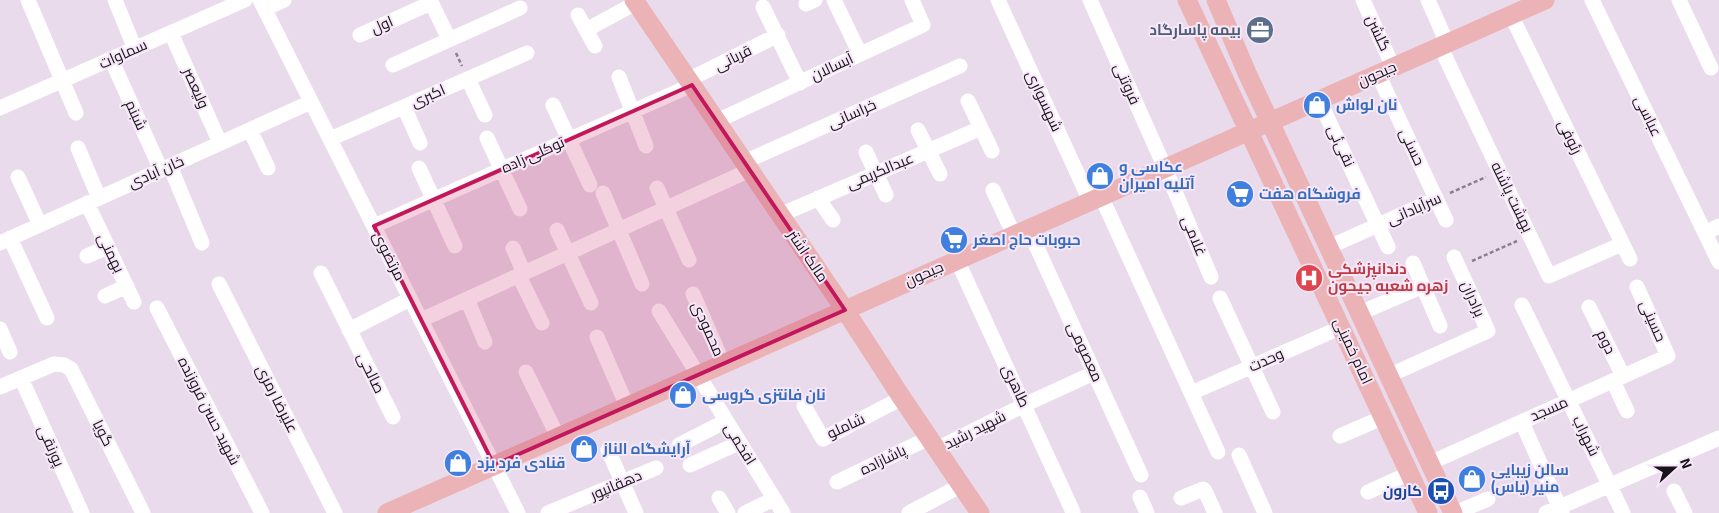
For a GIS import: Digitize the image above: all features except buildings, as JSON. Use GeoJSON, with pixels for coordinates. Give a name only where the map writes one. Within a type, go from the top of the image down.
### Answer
{"type":"FeatureCollection","features":[{"type":"Feature","properties":{"kind":"main road","name":"امام خمینی"},"geometry":{"type":"LineString","coordinates":[[1187,0],[1428,513]]}},
{"type":"Feature","properties":{"kind":"main road","name":"امام خمینی"},"geometry":{"type":"LineString","coordinates":[[1216,0],[1270,122],[1454,513]]}},
{"type":"Feature","properties":{"kind":"main road","name":"جیحون"},"geometry":{"type":"LineString","coordinates":[[387,513],[1544,0]]}},
{"type":"Feature","properties":{"kind":"main road","name":"مالک اشتر"},"geometry":{"type":"LineString","coordinates":[[635,2],[845,310],[962,486],[977,512]]}},
{"type":"Feature","properties":{"kind":"main road"},"geometry":{"type":"LineString","coordinates":[[1220,70],[1232,76],[1239,72],[1243,62]]}},
{"type":"Feature","properties":{"kind":"street"},"geometry":{"type":"LineString","coordinates":[[28,0],[76,113]]}},
{"type":"Feature","properties":{"kind":"street"},"geometry":{"type":"LineString","coordinates":[[115,0],[135,49]]}},
{"type":"Feature","properties":{"kind":"street","name":"سماوات"},"geometry":{"type":"LineString","coordinates":[[0,108],[245,0]]}},
{"type":"Feature","properties":{"kind":"street"},"geometry":{"type":"LineString","coordinates":[[262,4],[284,0]]}},
{"type":"Feature","properties":{"kind":"street"},"geometry":{"type":"LineString","coordinates":[[834,0],[860,54]]}},
{"type":"Feature","properties":{"kind":"street","name":"آبسالان"},"geometry":{"type":"LineString","coordinates":[[716,121],[923,24],[912,0]]}},
{"type":"Feature","properties":{"kind":"street","name":"شهسواری"},"geometry":{"type":"LineString","coordinates":[[998,0],[1191,393],[1218,452]]}},
{"type":"Feature","properties":{"kind":"street","name":"فروتنی"},"geometry":{"type":"LineString","coordinates":[[1090,0],[1165,168]]}},
{"type":"Feature","properties":{"kind":"street","name":"گلشن"},"geometry":{"type":"LineString","coordinates":[[1362,0],[1385,70]]}},
{"type":"Feature","properties":{"kind":"street","name":"بهشت پاشنه"},"geometry":{"type":"LineString","coordinates":[[1428,0],[1444,45],[1499,171],[1549,276],[1622,244]]}},
{"type":"Feature","properties":{"kind":"street","name":"عباسی"},"geometry":{"type":"LineString","coordinates":[[1592,0],[1719,262]]}},
{"type":"Feature","properties":{"kind":"street"},"geometry":{"type":"LineString","coordinates":[[1679,0],[1711,68]]}},
{"type":"Feature","properties":{"kind":"street"},"geometry":{"type":"LineString","coordinates":[[431,2],[449,39]]}},
{"type":"Feature","properties":{"kind":"street","name":"اول"},"geometry":{"type":"LineString","coordinates":[[360,35],[431,2]]}},
{"type":"Feature","properties":{"kind":"street"},"geometry":{"type":"LineString","coordinates":[[586,30],[635,2]]}},
{"type":"Feature","properties":{"kind":"street","name":"مرتضوی"},"geometry":{"type":"LineString","coordinates":[[262,4],[518,513]]}},
{"type":"Feature","properties":{"kind":"street"},"geometry":{"type":"LineString","coordinates":[[762,7],[778,35],[800,83]]}},
{"type":"Feature","properties":{"kind":"street"},"geometry":{"type":"LineString","coordinates":[[393,65],[520,8]]}},
{"type":"Feature","properties":{"kind":"street"},"geometry":{"type":"LineString","coordinates":[[578,14],[594,46]]}},
{"type":"Feature","properties":{"kind":"street","name":"رئوفی"},"geometry":{"type":"LineString","coordinates":[[1511,15],[1630,259]]}},
{"type":"Feature","properties":{"kind":"street","name":"ولیعصر"},"geometry":{"type":"LineString","coordinates":[[171,33],[220,143]]}},
{"type":"Feature","properties":{"kind":"street","name":"قربانی"},"geometry":{"type":"LineString","coordinates":[[690,82],[778,35]]}},
{"type":"Feature","properties":{"kind":"street","name":"اکبری"},"geometry":{"type":"LineString","coordinates":[[330,139],[526,53]]}},
{"type":"Feature","properties":{"kind":"street","name":"شبنم"},"geometry":{"type":"LineString","coordinates":[[110,59],[202,243]]}},
{"type":"Feature","properties":{"kind":"street","name":"خراسانی"},"geometry":{"type":"LineString","coordinates":[[421,320],[666,208],[747,166],[960,66]]}},
{"type":"Feature","properties":{"kind":"street","name":"حسنی"},"geometry":{"type":"LineString","coordinates":[[1385,70],[1446,220]]}},
{"type":"Feature","properties":{"kind":"street"},"geometry":{"type":"LineString","coordinates":[[619,77],[646,146]]}},
{"type":"Feature","properties":{"kind":"street"},"geometry":{"type":"LineString","coordinates":[[468,79],[484,115]]}},
{"type":"Feature","properties":{"kind":"street","name":"توکلی زاده"},"geometry":{"type":"LineString","coordinates":[[374,226],[632,111],[690,82]]}},
{"type":"Feature","properties":{"kind":"street","name":"نقی‌ئی"},"geometry":{"type":"LineString","coordinates":[[1319,100],[1388,247]]}},
{"type":"Feature","properties":{"kind":"street"},"geometry":{"type":"LineString","coordinates":[[968,101],[992,151]]}},
{"type":"Feature","properties":{"kind":"street","name":"خان آبادی"},"geometry":{"type":"LineString","coordinates":[[5,241],[311,102]]}},
{"type":"Feature","properties":{"kind":"street"},"geometry":{"type":"LineString","coordinates":[[553,105],[568,140],[597,189],[618,230],[642,284]]}},
{"type":"Feature","properties":{"kind":"street"},"geometry":{"type":"LineString","coordinates":[[404,107],[420,143]]}},
{"type":"Feature","properties":{"kind":"street","name":"عبدالکریمی"},"geometry":{"type":"LineString","coordinates":[[780,215],[981,128]]}},
{"type":"Feature","properties":{"kind":"street"},"geometry":{"type":"LineString","coordinates":[[250,130],[268,168]]}},
{"type":"Feature","properties":{"kind":"street"},"geometry":{"type":"LineString","coordinates":[[918,130],[940,174]]}},
{"type":"Feature","properties":{"kind":"street"},"geometry":{"type":"LineString","coordinates":[[487,138],[520,210]]}},
{"type":"Feature","properties":{"kind":"street","name":"بهمنی"},"geometry":{"type":"LineString","coordinates":[[78,148],[108,248],[134,302]]}},
{"type":"Feature","properties":{"kind":"street"},"geometry":{"type":"LineString","coordinates":[[866,152],[886,195]]}},
{"type":"Feature","properties":{"kind":"street"},"geometry":{"type":"LineString","coordinates":[[419,168],[455,246]]}},
{"type":"Feature","properties":{"kind":"street","name":"غلامی"},"geometry":{"type":"LineString","coordinates":[[1165,168],[1211,277]]}},
{"type":"Feature","properties":{"kind":"street"},"geometry":{"type":"LineString","coordinates":[[18,177],[40,225]]}},
{"type":"Feature","properties":{"kind":"street"},"geometry":{"type":"LineString","coordinates":[[656,188],[689,260]]}},
{"type":"Feature","properties":{"kind":"street","name":"معصومی"},"geometry":{"type":"LineString","coordinates":[[993,190],[1021,232],[1094,373],[1141,475]]}},
{"type":"Feature","properties":{"kind":"street"},"geometry":{"type":"LineString","coordinates":[[818,198],[832,220]]}},
{"type":"Feature","properties":{"kind":"street","name":"سرآبادانی"},"geometry":{"type":"LineString","coordinates":[[1329,247],[1436,199]]}},
{"type":"Feature","properties":{"kind":"street"},"geometry":{"type":"LineString","coordinates":[[1705,233],[1719,226]]}},
{"type":"Feature","properties":{"kind":"street"},"geometry":{"type":"LineString","coordinates":[[557,230],[591,303]]}},
{"type":"Feature","properties":{"kind":"street"},"geometry":{"type":"LineString","coordinates":[[5,241],[47,318]]}},
{"type":"Feature","properties":{"kind":"street"},"geometry":{"type":"LineString","coordinates":[[88,256],[108,248]]}},
{"type":"Feature","properties":{"kind":"street"},"geometry":{"type":"LineString","coordinates":[[513,248],[521,274],[542,323]]}},
{"type":"Feature","properties":{"kind":"street","name":"طاهری"},"geometry":{"type":"LineString","coordinates":[[958,260],[1074,512]]}},
{"type":"Feature","properties":{"kind":"street","name":"برادران"},"geometry":{"type":"LineString","coordinates":[[1390,375],[1488,331],[1456,262]]}},
{"type":"Feature","properties":{"kind":"street"},"geometry":{"type":"LineString","coordinates":[[1413,263],[1440,326]]}},
{"type":"Feature","properties":{"kind":"street","name":"صالحی"},"geometry":{"type":"LineString","coordinates":[[321,273],[393,417]]}},
{"type":"Feature","properties":{"kind":"street","name":"علیرضا رمزی"},"geometry":{"type":"LineString","coordinates":[[219,284],[335,513]]}},
{"type":"Feature","properties":{"kind":"street"},"geometry":{"type":"LineString","coordinates":[[105,296],[127,286]]}},
{"type":"Feature","properties":{"kind":"street"},"geometry":{"type":"LineString","coordinates":[[1360,313],[1423,286]]}},
{"type":"Feature","properties":{"kind":"street","name":"حسینی"},"geometry":{"type":"LineString","coordinates":[[1637,287],[1668,356]]}},
{"type":"Feature","properties":{"kind":"street","name":"محمودی"},"geometry":{"type":"LineString","coordinates":[[693,294],[723,363]]}},
{"type":"Feature","properties":{"kind":"street"},"geometry":{"type":"LineString","coordinates":[[1220,298],[1273,412]]}},
{"type":"Feature","properties":{"kind":"street"},"geometry":{"type":"LineString","coordinates":[[349,330],[410,299]]}},
{"type":"Feature","properties":{"kind":"street"},"geometry":{"type":"LineString","coordinates":[[467,299],[485,342]]}},
{"type":"Feature","properties":{"kind":"street","name":"شهراب"},"geometry":{"type":"LineString","coordinates":[[1522,305],[1623,513]]}},
{"type":"Feature","properties":{"kind":"street","name":"دوم"},"geometry":{"type":"LineString","coordinates":[[1589,307],[1618,379]]}},
{"type":"Feature","properties":{"kind":"street","name":"شهید حسن فروزنده"},"geometry":{"type":"LineString","coordinates":[[156,308],[262,513]]}},
{"type":"Feature","properties":{"kind":"street","name":"افخمی"},"geometry":{"type":"LineString","coordinates":[[659,311],[783,513]]}},
{"type":"Feature","properties":{"kind":"street","name":"وحدت"},"geometry":{"type":"LineString","coordinates":[[1191,393],[1342,327]]}},
{"type":"Feature","properties":{"kind":"street"},"geometry":{"type":"LineString","coordinates":[[0,330],[10,352]]}},
{"type":"Feature","properties":{"kind":"street"},"geometry":{"type":"LineString","coordinates":[[597,336],[627,406]]}},
{"type":"Feature","properties":{"kind":"street","name":"مسجد"},"geometry":{"type":"LineString","coordinates":[[1430,463],[1668,356]]}},
{"type":"Feature","properties":{"kind":"street","name":"گویا"},"geometry":{"type":"LineString","coordinates":[[21,378],[54,364],[64,365],[71,369],[143,513]]}},
{"type":"Feature","properties":{"kind":"street"},"geometry":{"type":"LineString","coordinates":[[526,372],[558,437]]}},
{"type":"Feature","properties":{"kind":"street","name":"شهید رشید"},"geometry":{"type":"LineString","coordinates":[[933,443],[1094,373]]}},
{"type":"Feature","properties":{"kind":"street"},"geometry":{"type":"LineString","coordinates":[[0,387],[21,378]]}},
{"type":"Feature","properties":{"kind":"street","name":"پورنقی"},"geometry":{"type":"LineString","coordinates":[[21,378],[82,513]]}},
{"type":"Feature","properties":{"kind":"street"},"geometry":{"type":"LineString","coordinates":[[1618,379],[1627,411]]}},
{"type":"Feature","properties":{"kind":"street","name":"شاملو"},"geometry":{"type":"LineString","coordinates":[[804,406],[823,439],[902,398]]}},
{"type":"Feature","properties":{"kind":"street"},"geometry":{"type":"LineString","coordinates":[[1340,436],[1384,417]]}},
{"type":"Feature","properties":{"kind":"street"},"geometry":{"type":"LineString","coordinates":[[679,445],[726,421]]}},
{"type":"Feature","properties":{"kind":"street"},"geometry":{"type":"LineString","coordinates":[[1522,422],[1556,511],[1610,485],[1719,438]]}},
{"type":"Feature","properties":{"kind":"street"},"geometry":{"type":"LineString","coordinates":[[690,465],[739,442]]}},
{"type":"Feature","properties":{"kind":"street","name":"پاشازاده"},"geometry":{"type":"LineString","coordinates":[[838,482],[933,443]]}},
{"type":"Feature","properties":{"kind":"street"},"geometry":{"type":"LineString","coordinates":[[608,450],[636,513]]}},
{"type":"Feature","properties":{"kind":"street"},"geometry":{"type":"LineString","coordinates":[[1239,455],[1265,513]]}},
{"type":"Feature","properties":{"kind":"street","name":"دهقانپور"},"geometry":{"type":"LineString","coordinates":[[548,513],[656,468]]}},
{"type":"Feature","properties":{"kind":"street"},"geometry":{"type":"LineString","coordinates":[[1368,492],[1410,473]]}},
{"type":"Feature","properties":{"kind":"street"},"geometry":{"type":"LineString","coordinates":[[910,513],[962,486]]}},
{"type":"Feature","properties":{"kind":"street"},"geometry":{"type":"LineString","coordinates":[[1181,498],[1202,490],[1207,495],[1215,513]]}},
{"type":"Feature","properties":{"kind":"street"},"geometry":{"type":"LineString","coordinates":[[1674,491],[1685,513]]}},
{"type":"Feature","properties":{"kind":"street"},"geometry":{"type":"LineString","coordinates":[[1140,497],[1147,513]]}},
{"type":"Feature","properties":{"kind":"street"},"geometry":{"type":"LineString","coordinates":[[719,498],[728,513]]}},
{"type":"Feature","properties":{"kind":"street"},"geometry":{"type":"LineString","coordinates":[[745,513],[774,499]]}},
{"type":"Feature","properties":{"kind":"street"},"geometry":{"type":"LineString","coordinates":[[1454,513],[1488,499]]}},
{"type":"Feature","properties":{"kind":"path"},"geometry":{"type":"LineString","coordinates":[[449,39],[468,79]]}},
{"type":"Feature","properties":{"kind":"path","name":"سرآبادانی"},"geometry":{"type":"LineString","coordinates":[[1436,199],[1499,171]]}},
{"type":"Feature","properties":{"kind":"path","name":"برادران"},"geometry":{"type":"LineString","coordinates":[[1456,262],[1530,236]]}},
{"type":"Feature","properties":{"kind":"highlighted area"},"geometry":{"type":"Polygon","coordinates":[[[692,85],[845,310],[494,465],[374,226],[692,85]]]}},
{"type":"Feature","properties":{"kind":"place","name":"بیمه پاسارگاد"},"geometry":{"type":"Point","coordinates":[1260,30]}},
{"type":"Feature","properties":{"kind":"place","name":"نان لواش"},"geometry":{"type":"Point","coordinates":[1317,105]}},
{"type":"Feature","properties":{"kind":"place","name":"عکاسی و آتلیه امیران"},"geometry":{"type":"Point","coordinates":[1100,176]}},
{"type":"Feature","properties":{"kind":"place","name":"فروشگاه هفت"},"geometry":{"type":"Point","coordinates":[1240,194]}},
{"type":"Feature","properties":{"kind":"place","name":"حبوبات حاج اصغر"},"geometry":{"type":"Point","coordinates":[954,240]}},
{"type":"Feature","properties":{"kind":"place","name":"دندانپزشکی زهره شعبه جیحون"},"geometry":{"type":"Point","coordinates":[1309,278]}},
{"type":"Feature","properties":{"kind":"place","name":"نان فانتزی گروسی"},"geometry":{"type":"Point","coordinates":[683,395]}},
{"type":"Feature","properties":{"kind":"place","name":"آرایشگاه الناز"},"geometry":{"type":"Point","coordinates":[584,449]}},
{"type":"Feature","properties":{"kind":"place","name":"قنادی فرد یزد"},"geometry":{"type":"Point","coordinates":[458,463]}},
{"type":"Feature","properties":{"kind":"place","name":"سالن زیبایی منیر (یاس)"},"geometry":{"type":"Point","coordinates":[1472,479]}},
{"type":"Feature","properties":{"kind":"place","name":"کارون"},"geometry":{"type":"Point","coordinates":[1441,491]}}]}
